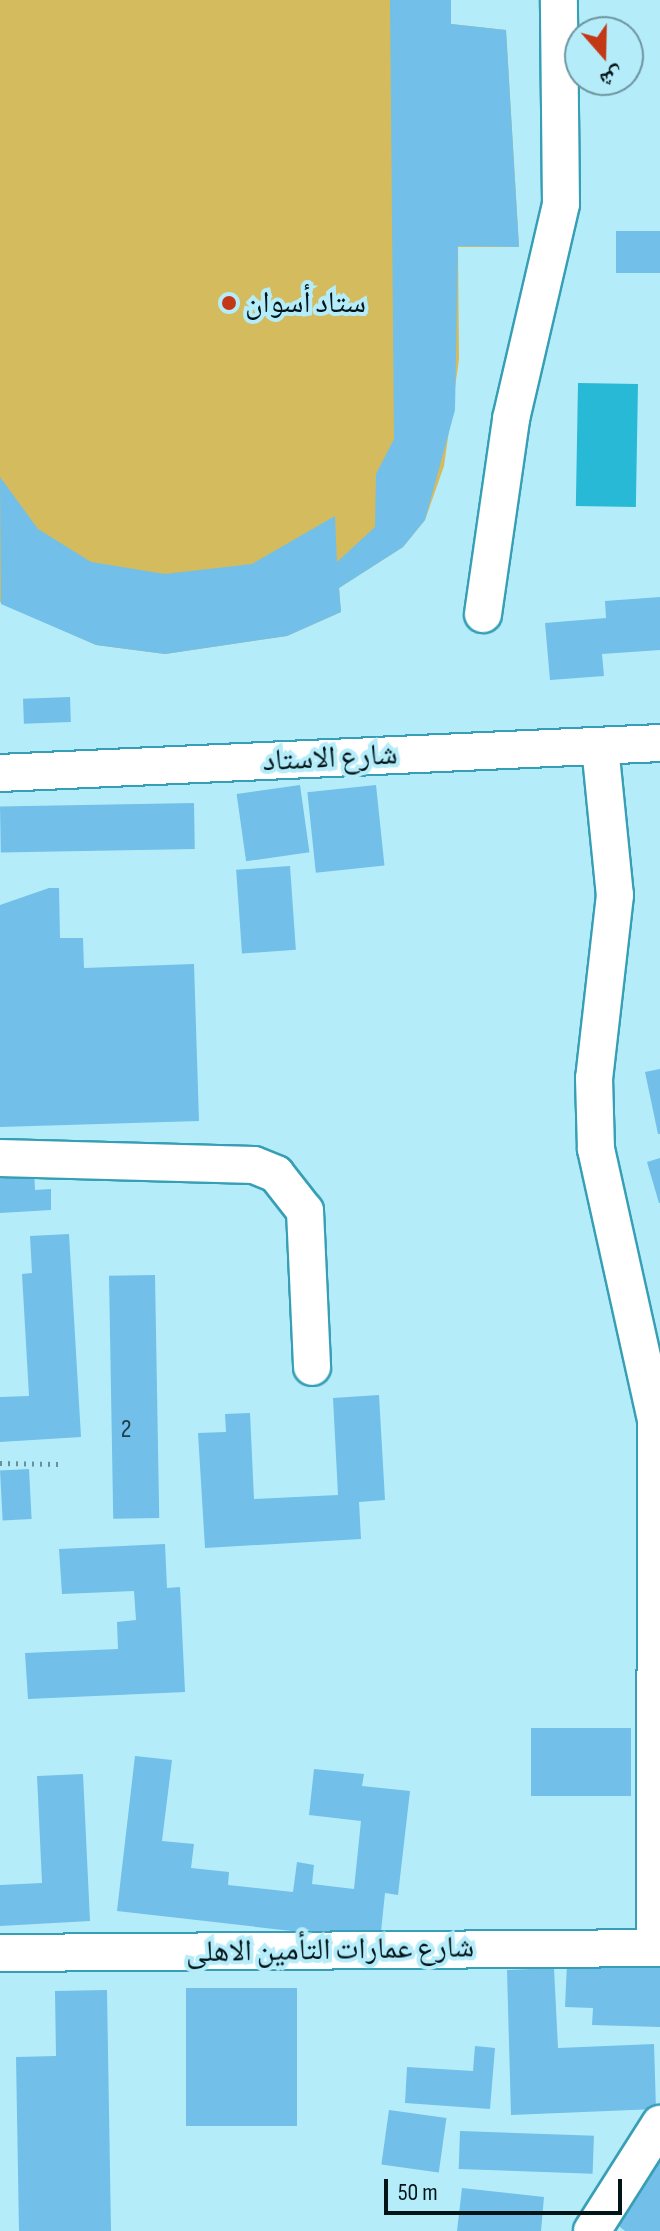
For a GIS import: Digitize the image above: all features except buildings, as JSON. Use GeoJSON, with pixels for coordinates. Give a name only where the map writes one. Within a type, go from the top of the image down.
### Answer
{"type":"FeatureCollection","features":[{"type":"Feature","properties":{"kind":"street"},"geometry":{"type":"LineString","coordinates":[[483,614],[511,419],[561,204],[559,0]]}},
{"type":"Feature","properties":{"kind":"street","name":"شارع الاستاد"},"geometry":{"type":"LineString","coordinates":[[0,773],[660,743]]}},
{"type":"Feature","properties":{"kind":"street"},"geometry":{"type":"LineString","coordinates":[[600,746],[615,895],[594,1078],[596,1149],[658,1419],[658,1947]]}},
{"type":"Feature","properties":{"kind":"street"},"geometry":{"type":"LineString","coordinates":[[0,1158],[254,1165],[276,1174],[305,1211],[312,1367]]}},
{"type":"Feature","properties":{"kind":"street","name":"شارع عمارات التأمين الاهلى"},"geometry":{"type":"LineString","coordinates":[[0,1953],[658,1947]]}},
{"type":"Feature","properties":{"kind":"street"},"geometry":{"type":"LineString","coordinates":[[592,2231],[660,2124]]}},
{"type":"Feature","properties":{"kind":"path"},"geometry":{"type":"LineString","coordinates":[[0,1463],[59,1464]]}},
{"type":"Feature","properties":{"kind":"shaded area","name":"ستاد أسوان"},"geometry":{"type":"Polygon","coordinates":[[[0,0],[451,0],[451,24],[506,30],[519,247],[458,247],[459,359],[444,466],[425,520],[403,547],[339,588],[341,612],[287,636],[165,654],[96,645],[0,602],[0,0]]]}},
{"type":"Feature","properties":{"kind":"water"},"geometry":{"type":"Polygon","coordinates":[[[578,383],[638,384],[636,507],[576,506],[578,383]]]}},
{"type":"Feature","properties":{"kind":"place","name":"ستاد أسوان"},"geometry":{"type":"Point","coordinates":[229,303]}}]}
